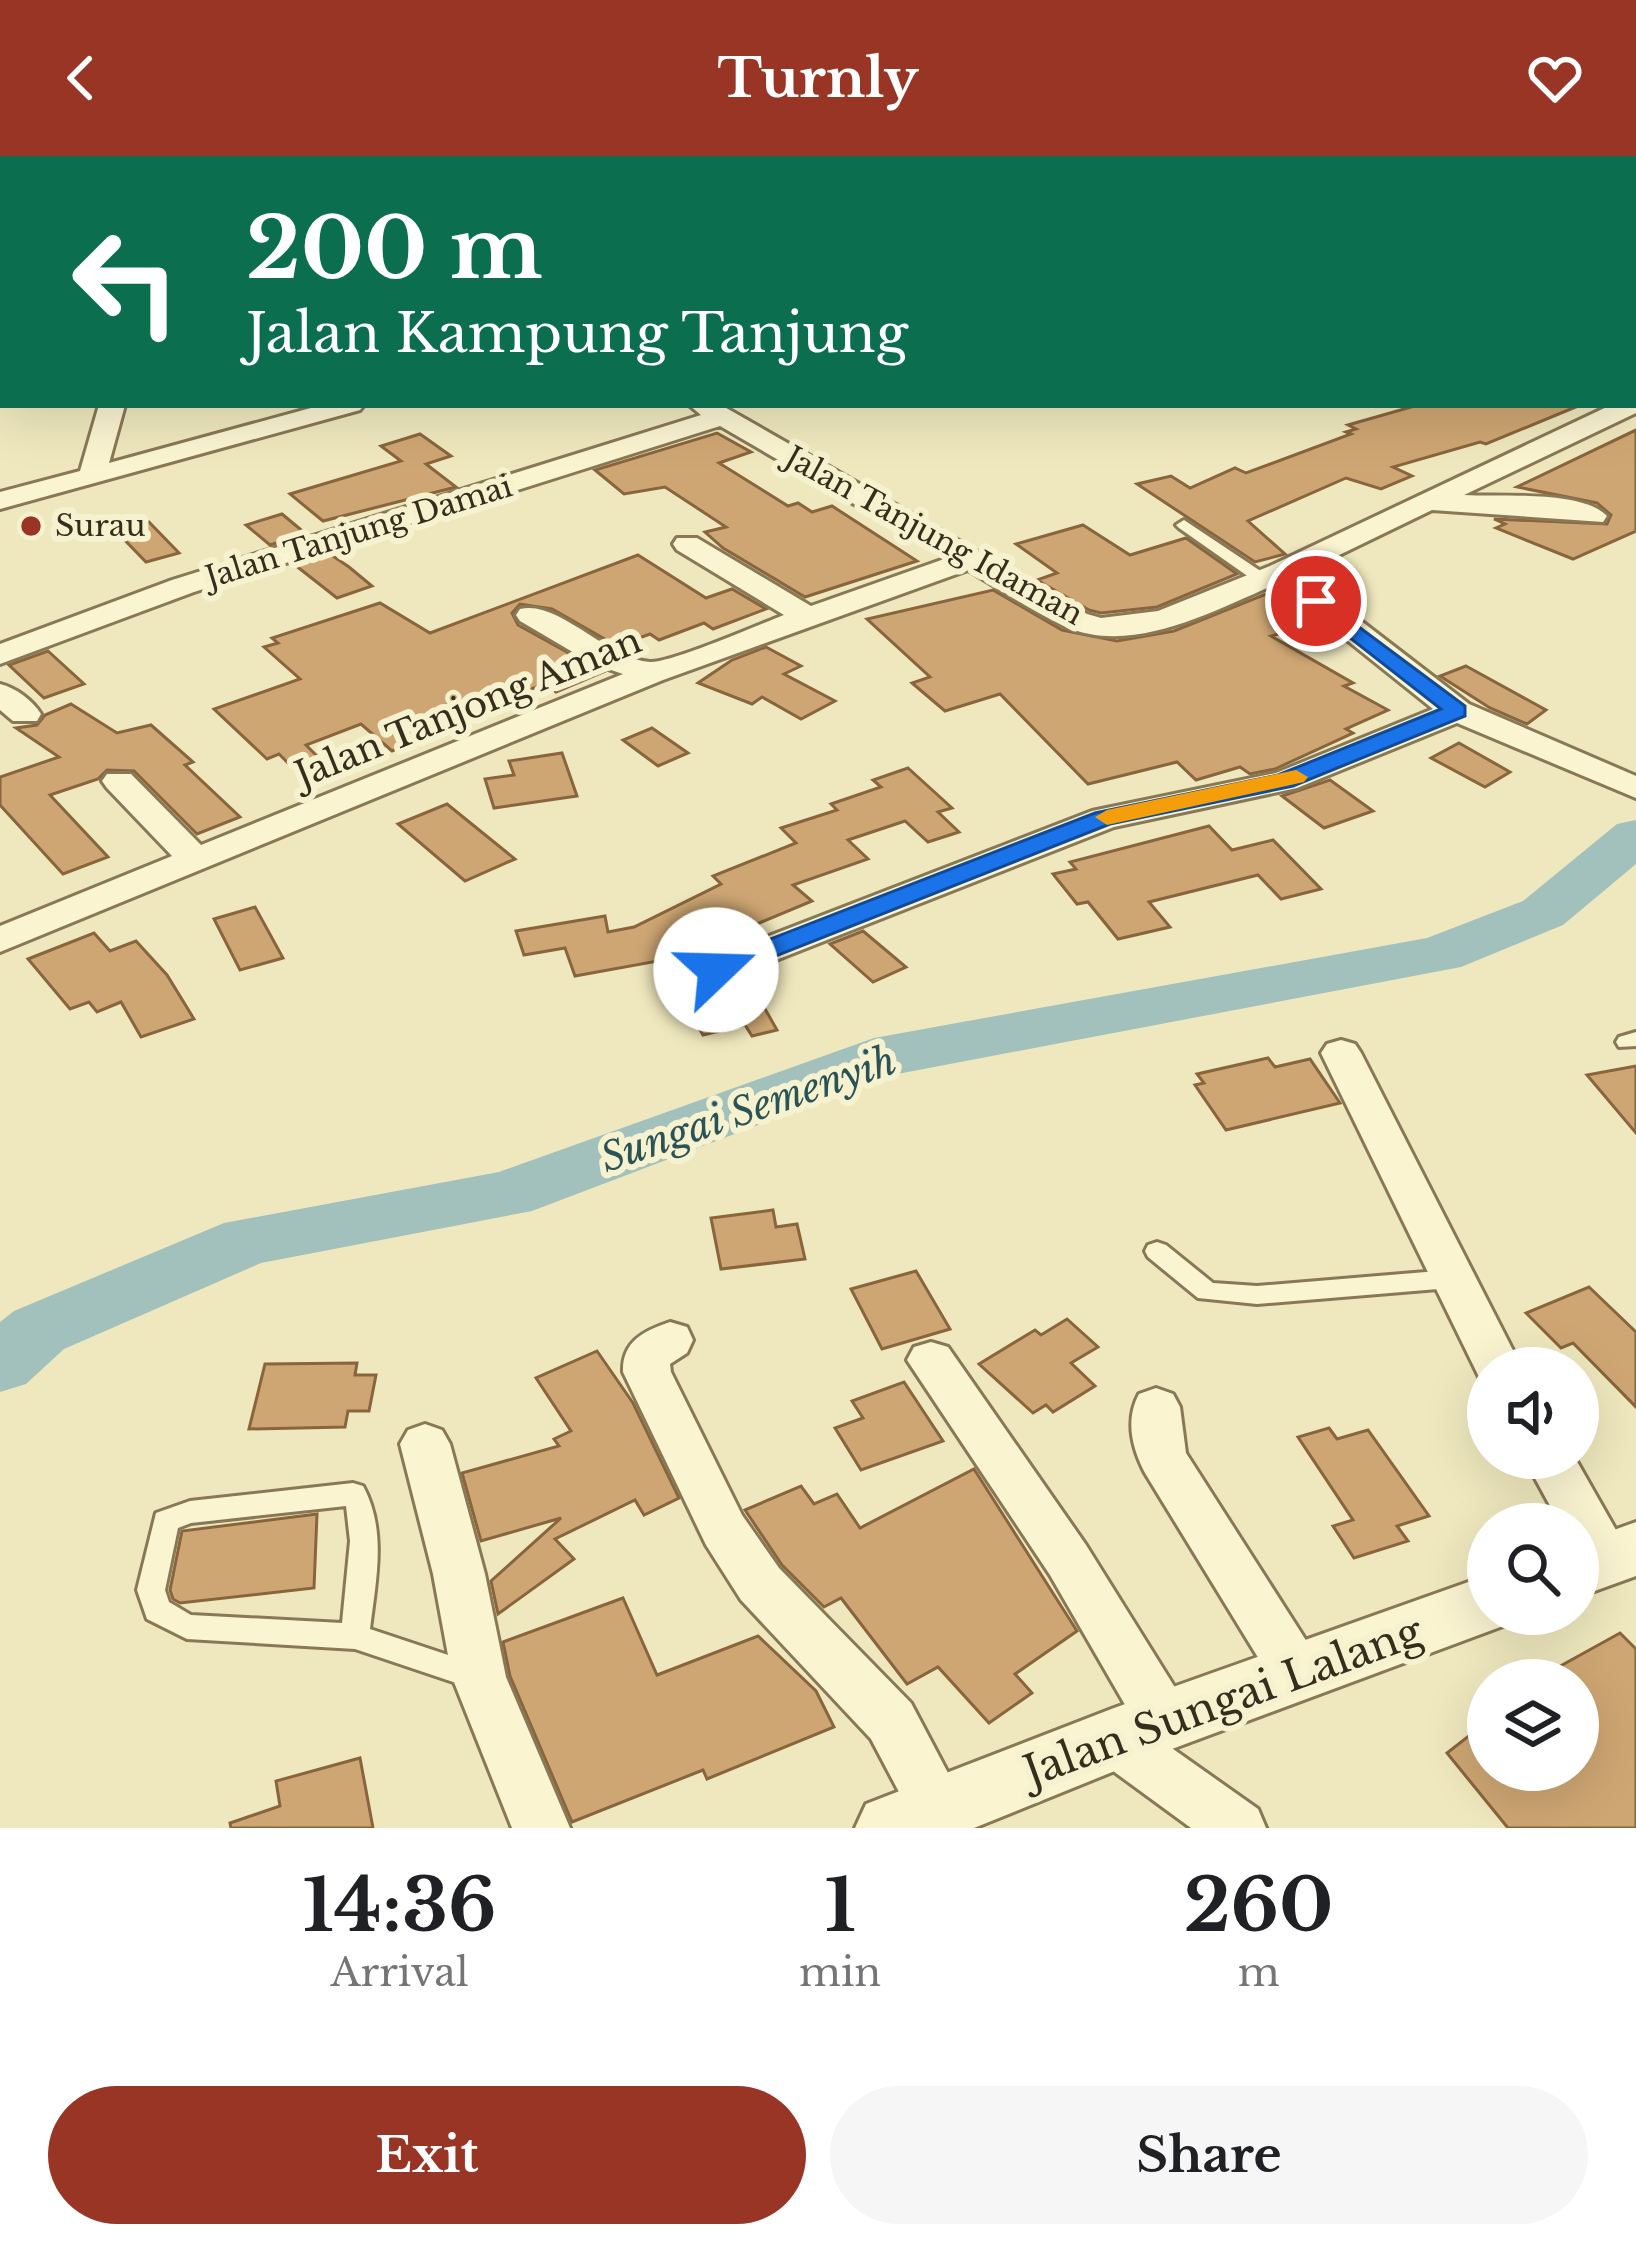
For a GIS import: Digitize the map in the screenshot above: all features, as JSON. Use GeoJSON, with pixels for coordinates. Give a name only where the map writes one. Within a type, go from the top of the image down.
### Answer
{"type":"FeatureCollection","features":[{"type":"Feature","properties":{"kind":"street"},"geometry":{"type":"LineString","coordinates":[[92,476],[111,408]]}},
{"type":"Feature","properties":{"kind":"street"},"geometry":{"type":"LineString","coordinates":[[0,501],[272,416],[329,408]]}},
{"type":"Feature","properties":{"kind":"street","name":"Jalan Tanjung Idaman"},"geometry":{"type":"LineString","coordinates":[[712,411],[1076,620],[1100,627],[1164,620],[1271,575],[1622,408]]}},
{"type":"Feature","properties":{"kind":"street","name":"Jalan Tanjung Damai"},"geometry":{"type":"LineString","coordinates":[[0,655],[183,586],[712,411]]}},
{"type":"Feature","properties":{"kind":"street"},"geometry":{"type":"LineString","coordinates":[[1428,502],[1553,508],[1593,516]]}},
{"type":"Feature","properties":{"kind":"street"},"geometry":{"type":"LineString","coordinates":[[687,544],[812,619]]}},
{"type":"Feature","properties":{"kind":"street","name":"Jalan Tanjong Aman"},"geometry":{"type":"LineString","coordinates":[[0,940],[652,674],[971,559]]}},
{"type":"Feature","properties":{"kind":"street"},"geometry":{"type":"LineString","coordinates":[[1271,575],[1457,711],[1636,788]]}},
{"type":"Feature","properties":{"kind":"street"},"geometry":{"type":"LineString","coordinates":[[531,615],[604,657],[652,674]]}},
{"type":"Feature","properties":{"kind":"street"},"geometry":{"type":"LineString","coordinates":[[716,970],[1104,818],[1285,781],[1457,711]]}},
{"type":"Feature","properties":{"kind":"street"},"geometry":{"type":"LineString","coordinates":[[119,782],[196,860]]}},
{"type":"Feature","properties":{"kind":"street"},"geometry":{"type":"LineString","coordinates":[[1341,1053],[1487,1347]]}},
{"type":"Feature","properties":{"kind":"street"},"geometry":{"type":"LineString","coordinates":[[670,1340],[646,1356],[646,1372],[724,1530],[760,1584],[891,1721],[915,1818]]}},
{"type":"Feature","properties":{"kind":"street"},"geometry":{"type":"LineString","coordinates":[[931,1360],[1068,1560],[1139,1730],[1238,1828]]}},
{"type":"Feature","properties":{"kind":"street"},"geometry":{"type":"LineString","coordinates":[[1156,1407],[1156,1437],[1163,1459],[1297,1673]]}},
{"type":"Feature","properties":{"kind":"street"},"geometry":{"type":"LineString","coordinates":[[425,1444],[459,1574],[478,1677],[542,1828]]}},
{"type":"Feature","properties":{"kind":"street"},"geometry":{"type":"LineString","coordinates":[[1561,1479],[1607,1560]]}},
{"type":"Feature","properties":{"kind":"street","name":"Jalan Sungai Lalang"},"geometry":{"type":"LineString","coordinates":[[915,1818],[1139,1730],[1467,1611]]}},
{"type":"Feature","properties":{"kind":"lane"},"geometry":{"type":"LineString","coordinates":[[1184,525],[1271,575]]}},
{"type":"Feature","properties":{"kind":"lane"},"geometry":{"type":"LineString","coordinates":[[1157,1251],[1207,1292],[1257,1295],[1450,1279]]}},
{"type":"Feature","properties":{"kind":"lane"},"geometry":{"type":"LineString","coordinates":[[355,1636],[364,1525],[362,1504],[353,1494],[190,1512],[166,1521],[151,1590],[157,1610],[187,1627],[355,1636],[478,1677]]}},
{"type":"Feature","properties":{"kind":"building"},"geometry":{"type":"Polygon","coordinates":[[[1408,408],[1573,408],[1486,444],[1393,467],[1412,476],[1381,489],[1346,478],[1248,521],[1285,554],[1255,562],[1137,484],[1171,476],[1190,488],[1235,468],[1246,473],[1351,434],[1346,432],[1356,429],[1348,425],[1408,408]]]}},
{"type":"Feature","properties":{"kind":"building"},"geometry":{"type":"Polygon","coordinates":[[[1636,430],[1636,531],[1573,559],[1496,528],[1505,524],[1494,519],[1607,524],[1611,515],[1597,503],[1517,487],[1636,430]]]}},
{"type":"Feature","properties":{"kind":"building"},"geometry":{"type":"Polygon","coordinates":[[[717,433],[751,452],[719,463],[788,506],[798,503],[812,512],[832,506],[917,561],[805,597],[723,548],[705,532],[726,527],[665,487],[624,494],[595,470],[717,433]]]}},
{"type":"Feature","properties":{"kind":"building"},"geometry":{"type":"Polygon","coordinates":[[[420,434],[451,456],[426,464],[456,487],[323,521],[290,494],[401,461],[381,446],[420,434]]]}},
{"type":"Feature","properties":{"kind":"building"},"geometry":{"type":"Polygon","coordinates":[[[282,514],[306,534],[270,545],[246,525],[282,514]]]}},
{"type":"Feature","properties":{"kind":"building"},"geometry":{"type":"Polygon","coordinates":[[[149,522],[179,553],[146,562],[115,530],[149,522]]]}},
{"type":"Feature","properties":{"kind":"building"},"geometry":{"type":"Polygon","coordinates":[[[1083,525],[1130,555],[1186,538],[1237,574],[1157,607],[1089,610],[1037,580],[1057,573],[1016,544],[1083,525]]]}},
{"type":"Feature","properties":{"kind":"building"},"geometry":{"type":"Polygon","coordinates":[[[330,554],[372,586],[337,598],[295,565],[330,554]]]}},
{"type":"Feature","properties":{"kind":"building"},"geometry":{"type":"Polygon","coordinates":[[[638,555],[706,598],[732,589],[766,609],[713,629],[704,623],[659,640],[650,634],[617,646],[552,609],[520,604],[512,613],[518,625],[603,672],[556,692],[544,684],[429,730],[434,734],[392,751],[361,724],[306,745],[318,757],[291,766],[279,754],[267,759],[214,709],[300,679],[264,647],[278,643],[272,638],[380,603],[430,633],[638,555]]]}},
{"type":"Feature","properties":{"kind":"building"},"geometry":{"type":"Polygon","coordinates":[[[993,590],[1062,630],[1117,641],[1174,631],[1266,594],[1308,626],[1271,636],[1353,683],[1344,686],[1388,710],[1346,729],[1353,733],[1275,769],[1250,774],[1240,767],[1196,780],[1177,762],[1088,784],[1000,694],[945,711],[912,683],[930,677],[867,619],[993,590]]]}},
{"type":"Feature","properties":{"kind":"building"},"geometry":{"type":"Polygon","coordinates":[[[766,647],[801,666],[784,674],[835,701],[801,719],[762,697],[752,704],[698,683],[732,660],[766,647]]]}},
{"type":"Feature","properties":{"kind":"building"},"geometry":{"type":"Polygon","coordinates":[[[48,651],[84,684],[44,698],[9,665],[48,651]]]}},
{"type":"Feature","properties":{"kind":"building"},"geometry":{"type":"Polygon","coordinates":[[[1466,666],[1546,710],[1527,724],[1490,708],[1440,676],[1466,666]]]}},
{"type":"Feature","properties":{"kind":"building"},"geometry":{"type":"Polygon","coordinates":[[[71,704],[117,733],[151,725],[193,762],[185,765],[240,817],[197,834],[134,771],[107,770],[98,779],[50,795],[108,857],[63,874],[0,805],[0,777],[59,757],[16,728],[37,725],[45,715],[71,704]]]}},
{"type":"Feature","properties":{"kind":"building"},"geometry":{"type":"Polygon","coordinates":[[[652,728],[688,753],[658,766],[623,740],[652,728]]]}},
{"type":"Feature","properties":{"kind":"building"},"geometry":{"type":"Polygon","coordinates":[[[1459,743],[1510,772],[1485,787],[1431,758],[1459,743]]]}},
{"type":"Feature","properties":{"kind":"building"},"geometry":{"type":"Polygon","coordinates":[[[562,753],[577,796],[494,808],[485,779],[514,775],[509,761],[562,753]]]}},
{"type":"Feature","properties":{"kind":"building"},"geometry":{"type":"Polygon","coordinates":[[[908,768],[952,808],[938,812],[959,832],[928,842],[905,821],[848,840],[868,859],[793,885],[812,901],[728,936],[736,942],[700,958],[693,968],[702,982],[730,982],[739,998],[756,993],[777,1030],[752,1036],[745,1025],[703,1035],[688,1009],[720,1002],[663,960],[575,976],[565,948],[524,955],[516,931],[605,916],[608,932],[634,927],[721,884],[713,876],[796,843],[781,828],[837,810],[831,804],[881,787],[873,780],[908,768]]]}},
{"type":"Feature","properties":{"kind":"building"},"geometry":{"type":"Polygon","coordinates":[[[1330,780],[1373,811],[1324,828],[1282,796],[1330,780]]]}},
{"type":"Feature","properties":{"kind":"building"},"geometry":{"type":"Polygon","coordinates":[[[447,804],[515,859],[465,881],[398,824],[447,804]]]}},
{"type":"Feature","properties":{"kind":"building"},"geometry":{"type":"Polygon","coordinates":[[[1209,826],[1232,850],[1273,840],[1321,889],[1281,899],[1258,875],[1149,902],[1170,927],[1118,939],[1088,902],[1077,904],[1053,874],[1076,869],[1070,862],[1209,826]]]}},
{"type":"Feature","properties":{"kind":"building"},"geometry":{"type":"Polygon","coordinates":[[[255,907],[283,958],[240,970],[214,919],[255,907]]]}},
{"type":"Feature","properties":{"kind":"building"},"geometry":{"type":"Polygon","coordinates":[[[863,931],[906,967],[873,982],[830,944],[863,931]]]}},
{"type":"Feature","properties":{"kind":"building"},"geometry":{"type":"Polygon","coordinates":[[[94,933],[110,951],[136,941],[167,975],[194,1019],[141,1037],[121,1002],[97,1012],[89,1002],[70,1009],[28,959],[94,933]]]}},
{"type":"Feature","properties":{"kind":"building"},"geometry":{"type":"Polygon","coordinates":[[[1268,1058],[1275,1067],[1310,1059],[1340,1103],[1226,1130],[1195,1085],[1204,1083],[1197,1074],[1268,1058]]]}},
{"type":"Feature","properties":{"kind":"building"},"geometry":{"type":"Polygon","coordinates":[[[1636,1066],[1636,1133],[1587,1075],[1636,1066]]]}},
{"type":"Feature","properties":{"kind":"building"},"geometry":{"type":"Polygon","coordinates":[[[773,1210],[776,1227],[797,1224],[805,1259],[721,1269],[711,1218],[773,1210]]]}},
{"type":"Feature","properties":{"kind":"building"},"geometry":{"type":"Polygon","coordinates":[[[916,1271],[950,1329],[882,1349],[851,1289],[916,1271]]]}},
{"type":"Feature","properties":{"kind":"building"},"geometry":{"type":"Polygon","coordinates":[[[1589,1287],[1636,1332],[1636,1407],[1599,1369],[1599,1347],[1573,1343],[1560,1347],[1526,1313],[1589,1287]]]}},
{"type":"Feature","properties":{"kind":"building"},"geometry":{"type":"Polygon","coordinates":[[[1067,1319],[1098,1347],[1071,1363],[1095,1386],[1053,1412],[1046,1405],[1033,1413],[979,1364],[1035,1330],[1041,1335],[1067,1319]]]}},
{"type":"Feature","properties":{"kind":"building"},"geometry":{"type":"Polygon","coordinates":[[[597,1351],[633,1403],[679,1498],[644,1515],[635,1500],[555,1539],[574,1559],[498,1614],[491,1581],[561,1518],[481,1541],[462,1473],[559,1446],[554,1439],[571,1431],[536,1378],[597,1351]]]}},
{"type":"Feature","properties":{"kind":"building"},"geometry":{"type":"Polygon","coordinates":[[[357,1363],[355,1375],[376,1375],[369,1411],[348,1411],[345,1427],[249,1429],[265,1364],[357,1363]]]}},
{"type":"Feature","properties":{"kind":"building"},"geometry":{"type":"Polygon","coordinates":[[[904,1382],[943,1441],[861,1470],[835,1428],[863,1418],[852,1401],[904,1382]]]}},
{"type":"Feature","properties":{"kind":"building"},"geometry":{"type":"Polygon","coordinates":[[[1329,1428],[1337,1439],[1368,1430],[1429,1516],[1397,1526],[1408,1541],[1354,1558],[1333,1526],[1353,1520],[1298,1437],[1329,1428]]]}},
{"type":"Feature","properties":{"kind":"building"},"geometry":{"type":"Polygon","coordinates":[[[974,1469],[1077,1631],[1015,1674],[1032,1693],[989,1723],[938,1667],[907,1684],[841,1598],[824,1607],[782,1565],[745,1510],[801,1486],[814,1504],[837,1494],[860,1528],[974,1469]]]}},
{"type":"Feature","properties":{"kind":"building"},"geometry":{"type":"Polygon","coordinates":[[[317,1514],[314,1588],[180,1603],[173,1599],[170,1590],[182,1531],[317,1514]]]}},
{"type":"Feature","properties":{"kind":"building"},"geometry":{"type":"Polygon","coordinates":[[[623,1598],[657,1675],[758,1636],[816,1691],[834,1727],[707,1779],[703,1770],[572,1822],[510,1676],[503,1642],[623,1598]]]}},
{"type":"Feature","properties":{"kind":"building"},"geometry":{"type":"Polygon","coordinates":[[[1620,1633],[1636,1649],[1636,1828],[1508,1828],[1478,1791],[1599,1791],[1599,1659],[1573,1659],[1620,1633]]]}},
{"type":"Feature","properties":{"kind":"building"},"geometry":{"type":"Polygon","coordinates":[[[1467,1737],[1467,1778],[1447,1753],[1467,1737]]]}},
{"type":"Feature","properties":{"kind":"building"},"geometry":{"type":"Polygon","coordinates":[[[360,1758],[373,1828],[231,1828],[230,1823],[280,1806],[276,1781],[360,1758]]]}},
{"type":"Feature","properties":{"kind":"waterway","name":"Sungai Semenyih"},"geometry":{"type":"LineString","coordinates":[[0,1364],[39,1330],[248,1241],[508,1194],[874,1058],[1440,954],[1543,913],[1636,836]]}},
{"type":"Feature","properties":{"kind":"slow traffic"},"geometry":{"type":"LineString","coordinates":[[1107,817],[1248,791],[1296,777]]}},
{"type":"Feature","properties":{"kind":"place","name":"Surau"},"geometry":{"type":"Point","coordinates":[31,526]}},
{"type":"Feature","properties":{"kind":"route"},"geometry":{"type":"LineString","coordinates":[[716,970],[1104,818],[1285,781],[1457,711],[1316,601]]}}]}
